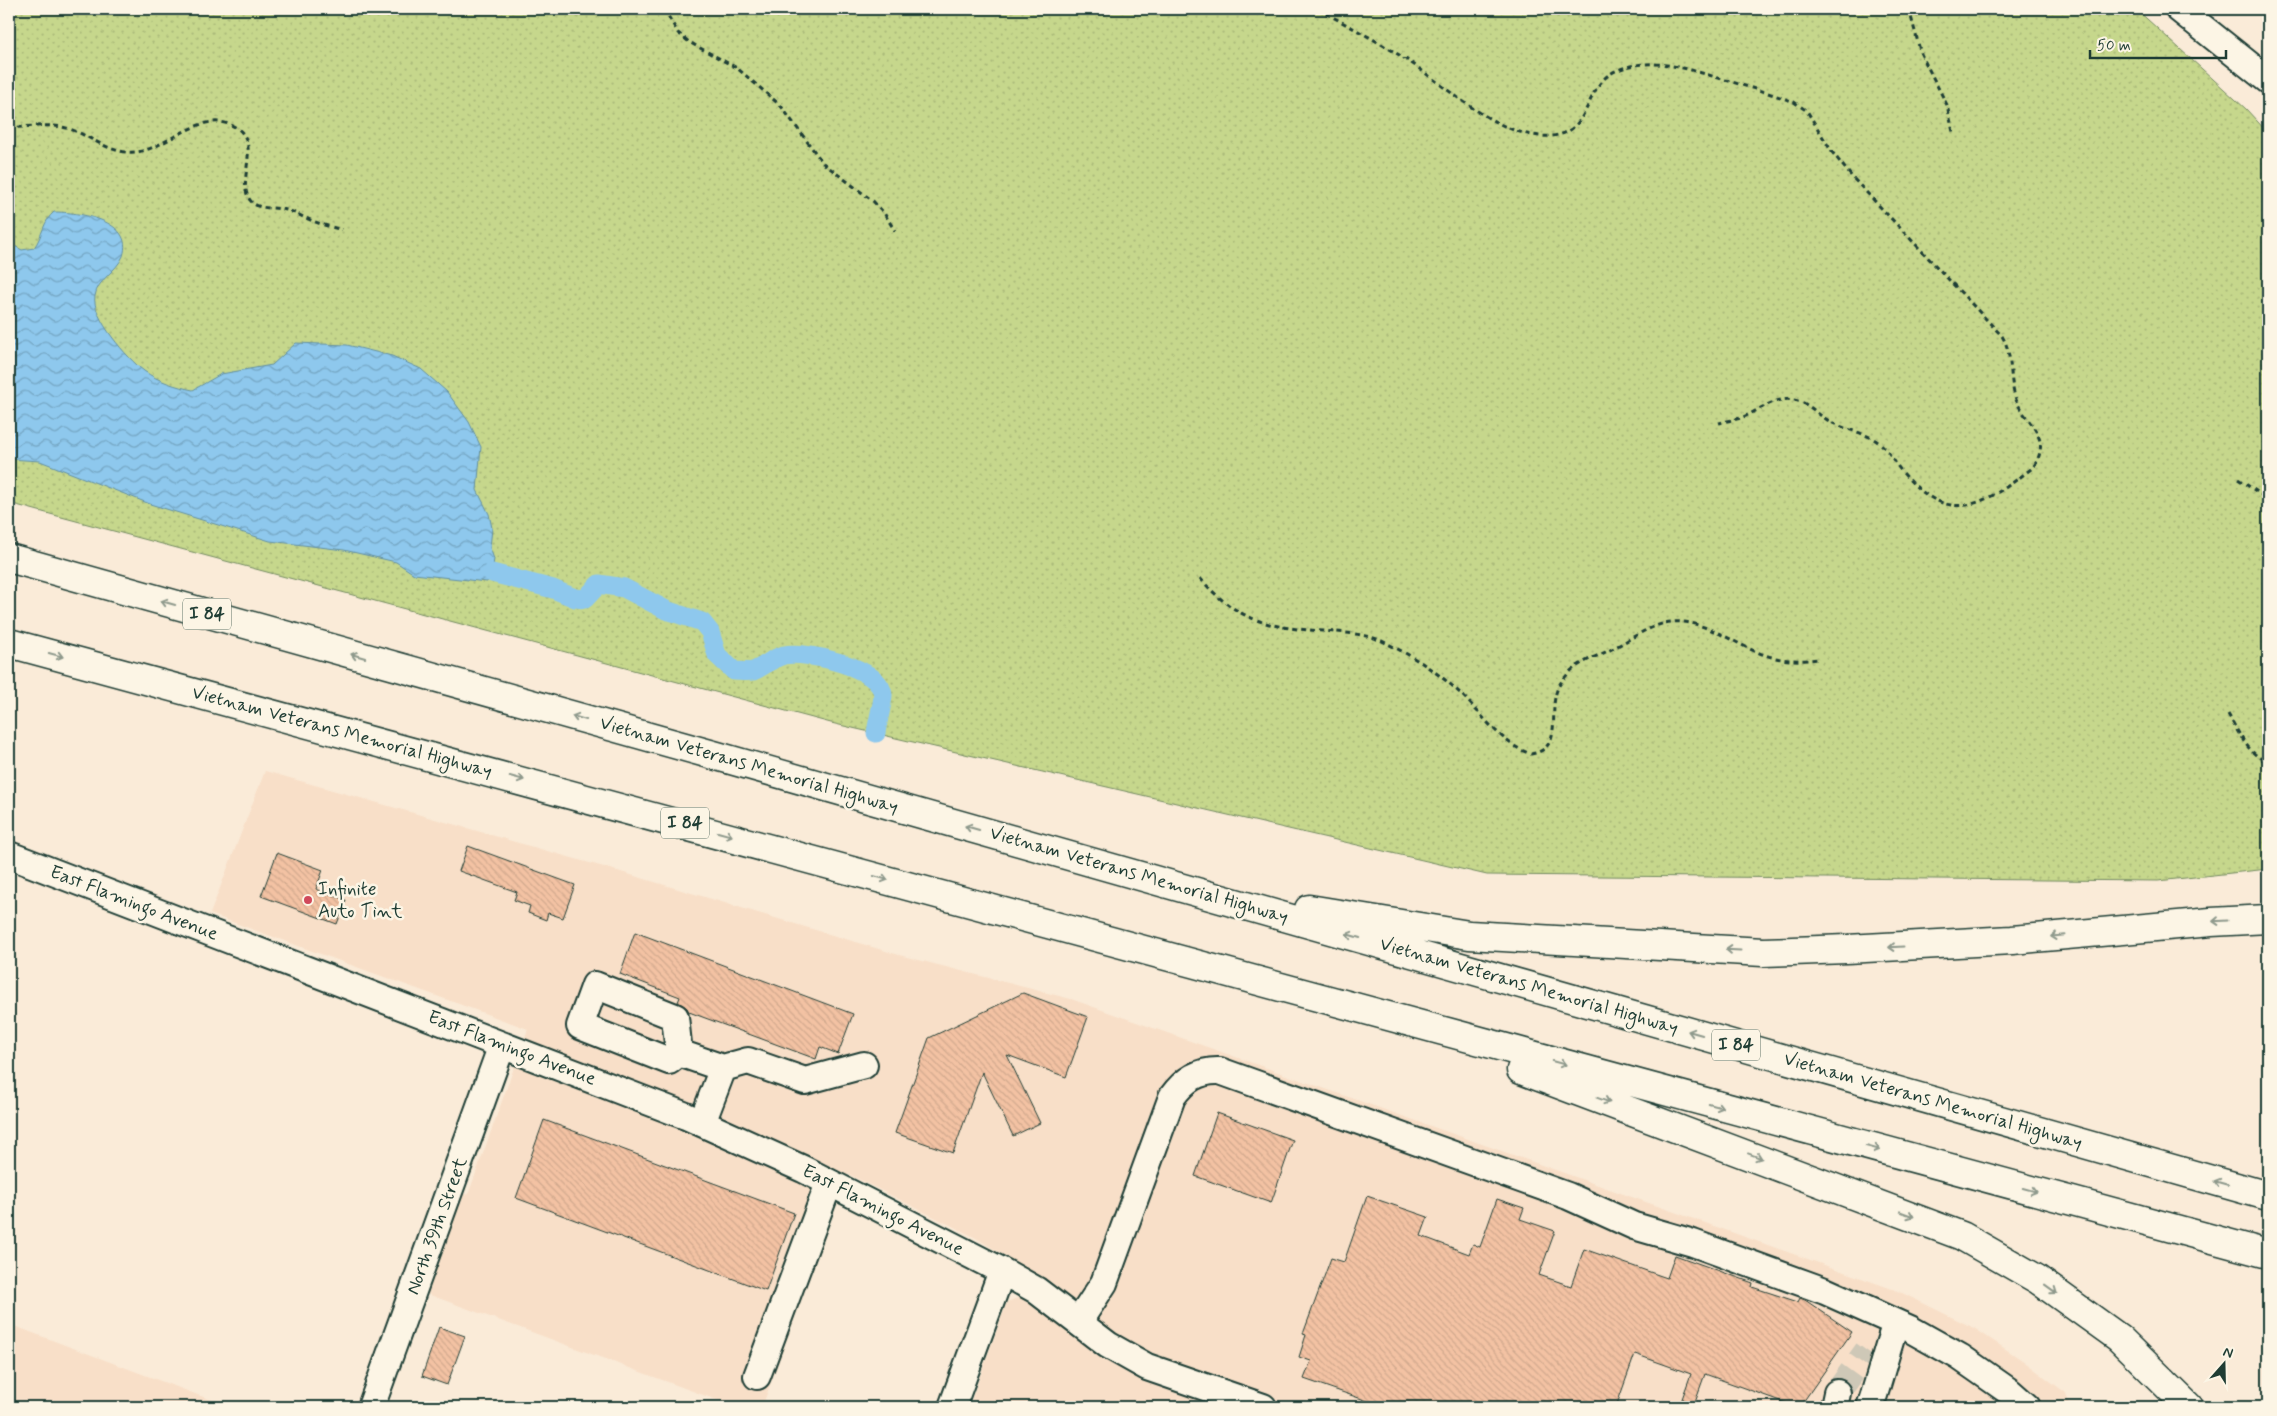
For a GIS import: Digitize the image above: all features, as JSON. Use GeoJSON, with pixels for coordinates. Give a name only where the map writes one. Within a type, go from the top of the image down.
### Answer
{"type":"FeatureCollection","features":[{"type":"Feature","properties":{"kind":"highway","name":"Vietnam Veterans Memorial Highway"},"geometry":{"type":"LineString","coordinates":[[9,558],[2268,1196]]}},
{"type":"Feature","properties":{"kind":"highway","name":"Vietnam Veterans Memorial Highway"},"geometry":{"type":"LineString","coordinates":[[9,643],[678,821],[1360,1010],[2268,1254]]}},
{"type":"Feature","properties":{"kind":"highway"},"geometry":{"type":"LineString","coordinates":[[1204,894],[1392,920],[1469,935],[1763,952],[1848,950],[2012,940],[2212,922],[2268,919]]}},
{"type":"Feature","properties":{"kind":"highway"},"geometry":{"type":"LineString","coordinates":[[1360,1010],[1828,1183],[1962,1236],[2037,1279],[2119,1338],[2189,1407]]}},
{"type":"Feature","properties":{"kind":"street"},"geometry":{"type":"LineString","coordinates":[[2179,9],[2268,80]]}},
{"type":"Feature","properties":{"kind":"street","name":"East Flamingo Avenue"},"geometry":{"type":"LineString","coordinates":[[9,855],[502,1044],[702,1123],[828,1183],[1002,1271],[1036,1290],[1108,1345],[1147,1367],[1229,1402],[1263,1407]]}},
{"type":"Feature","properties":{"kind":"street","name":"North 39th Street"},"geometry":{"type":"LineString","coordinates":[[371,1407],[502,1044]]}},
{"type":"Feature","properties":{"kind":"street"},"geometry":{"type":"LineString","coordinates":[[679,1053],[723,1068],[748,1061],[804,1081],[864,1065]]}},
{"type":"Feature","properties":{"kind":"street"},"geometry":{"type":"LineString","coordinates":[[702,1123],[723,1068]]}},
{"type":"Feature","properties":{"kind":"street"},"geometry":{"type":"LineString","coordinates":[[1079,1321],[1104,1283],[1172,1097],[1181,1084],[1192,1077],[1215,1071],[1230,1073],[1558,1193],[1634,1226],[1693,1243],[1807,1285],[1896,1323],[1960,1357],[2010,1392],[2027,1407]]}},
{"type":"Feature","properties":{"kind":"street"},"geometry":{"type":"LineString","coordinates":[[757,1376],[828,1183]]}},
{"type":"Feature","properties":{"kind":"street"},"geometry":{"type":"LineString","coordinates":[[952,1407],[1002,1271]]}},
{"type":"Feature","properties":{"kind":"street"},"geometry":{"type":"LineString","coordinates":[[1870,1407],[1880,1380],[1876,1353],[1896,1323]]}},
{"type":"Feature","properties":{"kind":"path"},"geometry":{"type":"LineString","coordinates":[[664,9],[678,33],[689,42],[737,68],[781,106],[823,163],[873,201],[884,213],[895,231]]}},
{"type":"Feature","properties":{"kind":"path"},"geometry":{"type":"LineString","coordinates":[[1318,9],[1404,58],[1481,112],[1526,134],[1542,136],[1560,134],[1575,128],[1596,90],[1606,77],[1617,70],[1640,64],[1665,64],[1686,68],[1794,102],[1807,111],[1832,152],[1852,177],[2002,336],[2008,346],[2016,401],[2036,431],[2040,443],[2040,455],[2034,467],[1982,501],[1966,507],[1936,501],[1904,475],[1879,442],[1826,420],[1812,408],[1797,400],[1785,399],[1768,404],[1740,418],[1719,423]]}},
{"type":"Feature","properties":{"kind":"path"},"geometry":{"type":"LineString","coordinates":[[1694,9],[1712,9]]}},
{"type":"Feature","properties":{"kind":"path"},"geometry":{"type":"LineString","coordinates":[[1909,9],[1921,54],[1947,105],[1953,132]]}},
{"type":"Feature","properties":{"kind":"path"},"geometry":{"type":"LineString","coordinates":[[9,128],[63,127],[108,148],[124,153],[138,152],[202,124],[214,121],[228,124],[238,129],[246,138],[248,153],[246,192],[250,200],[259,207],[282,209],[342,230]]}},
{"type":"Feature","properties":{"kind":"path"},"geometry":{"type":"LineString","coordinates":[[2238,479],[2268,499]]}},
{"type":"Feature","properties":{"kind":"path"},"geometry":{"type":"LineString","coordinates":[[1200,578],[1230,608],[1247,616],[1291,629],[1363,635],[1382,641],[1438,675],[1459,692],[1506,740],[1518,750],[1531,754],[1547,748],[1551,741],[1554,729],[1554,700],[1559,685],[1569,673],[1579,664],[1644,631],[1665,623],[1679,622],[1699,627],[1765,656],[1800,661],[1818,659]]}},
{"type":"Feature","properties":{"kind":"path"},"geometry":{"type":"LineString","coordinates":[[2228,714],[2251,750],[2262,760],[2268,762]]}},
{"type":"Feature","properties":{"kind":"shaded area"},"geometry":{"type":"Polygon","coordinates":[[[265,771],[611,869],[899,955],[1071,999],[1898,1291],[1974,1328],[2022,1360],[2066,1393],[2070,1407],[969,1407],[1007,1302],[1052,1285],[976,1238],[848,1174],[762,1407],[736,1407],[422,1292],[459,1192],[468,1195],[528,1029],[210,914],[265,771]]]}},
{"type":"Feature","properties":{"kind":"shaded area"},"geometry":{"type":"Polygon","coordinates":[[[9,1324],[230,1407],[9,1407],[9,1324]]]}},
{"type":"Feature","properties":{"kind":"green space"},"geometry":{"type":"Polygon","coordinates":[[[9,9],[2136,9],[2246,109],[2268,133],[2268,869],[2158,881],[1487,875],[831,723],[9,503],[9,9]]]}},
{"type":"Feature","properties":{"kind":"water"},"geometry":{"type":"Polygon","coordinates":[[[54,212],[90,216],[113,226],[121,234],[124,244],[123,256],[99,285],[95,296],[95,305],[105,326],[120,348],[144,371],[161,381],[193,390],[221,374],[272,365],[296,343],[347,345],[392,356],[421,369],[447,392],[469,422],[481,447],[477,490],[489,514],[492,528],[490,548],[494,559],[492,573],[487,582],[414,574],[396,562],[344,550],[270,541],[150,504],[40,461],[9,459],[9,243],[22,250],[34,248],[50,216],[54,212]]]}},
{"type":"Feature","properties":{"kind":"building"},"geometry":{"type":"Polygon","coordinates":[[[468,846],[575,885],[563,918],[548,913],[546,920],[528,913],[530,906],[514,900],[517,892],[459,871],[468,846]]]}},
{"type":"Feature","properties":{"kind":"building"},"geometry":{"type":"Polygon","coordinates":[[[277,853],[323,870],[316,889],[346,900],[337,924],[261,896],[277,853]]]}},
{"type":"Feature","properties":{"kind":"building"},"geometry":{"type":"Polygon","coordinates":[[[635,932],[853,1014],[838,1054],[820,1047],[816,1059],[689,1012],[687,1008],[678,1002],[680,997],[620,974],[635,932]]]}},
{"type":"Feature","properties":{"kind":"building"},"geometry":{"type":"Polygon","coordinates":[[[1023,993],[1088,1017],[1066,1077],[1007,1055],[1040,1123],[1013,1136],[982,1072],[953,1153],[895,1133],[929,1038],[1023,993]]]}},
{"type":"Feature","properties":{"kind":"building"},"geometry":{"type":"Polygon","coordinates":[[[1217,1113],[1293,1140],[1271,1203],[1195,1176],[1217,1113]]]}},
{"type":"Feature","properties":{"kind":"building"},"geometry":{"type":"Polygon","coordinates":[[[544,1120],[794,1213],[766,1291],[516,1198],[544,1120]]]}},
{"type":"Feature","properties":{"kind":"building"},"geometry":{"type":"Polygon","coordinates":[[[1367,1196],[1428,1217],[1421,1236],[1469,1254],[1473,1244],[1480,1247],[1497,1199],[1524,1208],[1520,1219],[1555,1231],[1539,1275],[1571,1286],[1584,1249],[1667,1278],[1675,1255],[1753,1283],[1752,1287],[1798,1302],[1800,1298],[1805,1300],[1852,1332],[1801,1405],[1797,1402],[1794,1406],[1705,1374],[1693,1407],[1679,1407],[1691,1374],[1635,1354],[1616,1407],[1385,1407],[1304,1379],[1311,1361],[1299,1357],[1306,1335],[1303,1334],[1331,1258],[1344,1262],[1367,1196]]]}},
{"type":"Feature","properties":{"kind":"building"},"geometry":{"type":"Polygon","coordinates":[[[439,1327],[465,1336],[447,1385],[422,1376],[439,1327]]]}},
{"type":"Feature","properties":{"kind":"waterway"},"geometry":{"type":"LineString","coordinates":[[492,573],[553,589],[575,598],[585,599],[599,584],[624,588],[666,610],[702,622],[710,632],[717,655],[734,671],[753,671],[780,656],[795,654],[825,659],[857,669],[870,676],[879,685],[883,695],[876,733]]}},
{"type":"Feature","properties":{"kind":"tunnel"},"geometry":{"type":"LineString","coordinates":[[1837,1393],[1867,1351]]}},
{"type":"Feature","properties":{"kind":"place","name":"Infinite Auto Tint"},"geometry":{"type":"Point","coordinates":[308,900]}}]}
